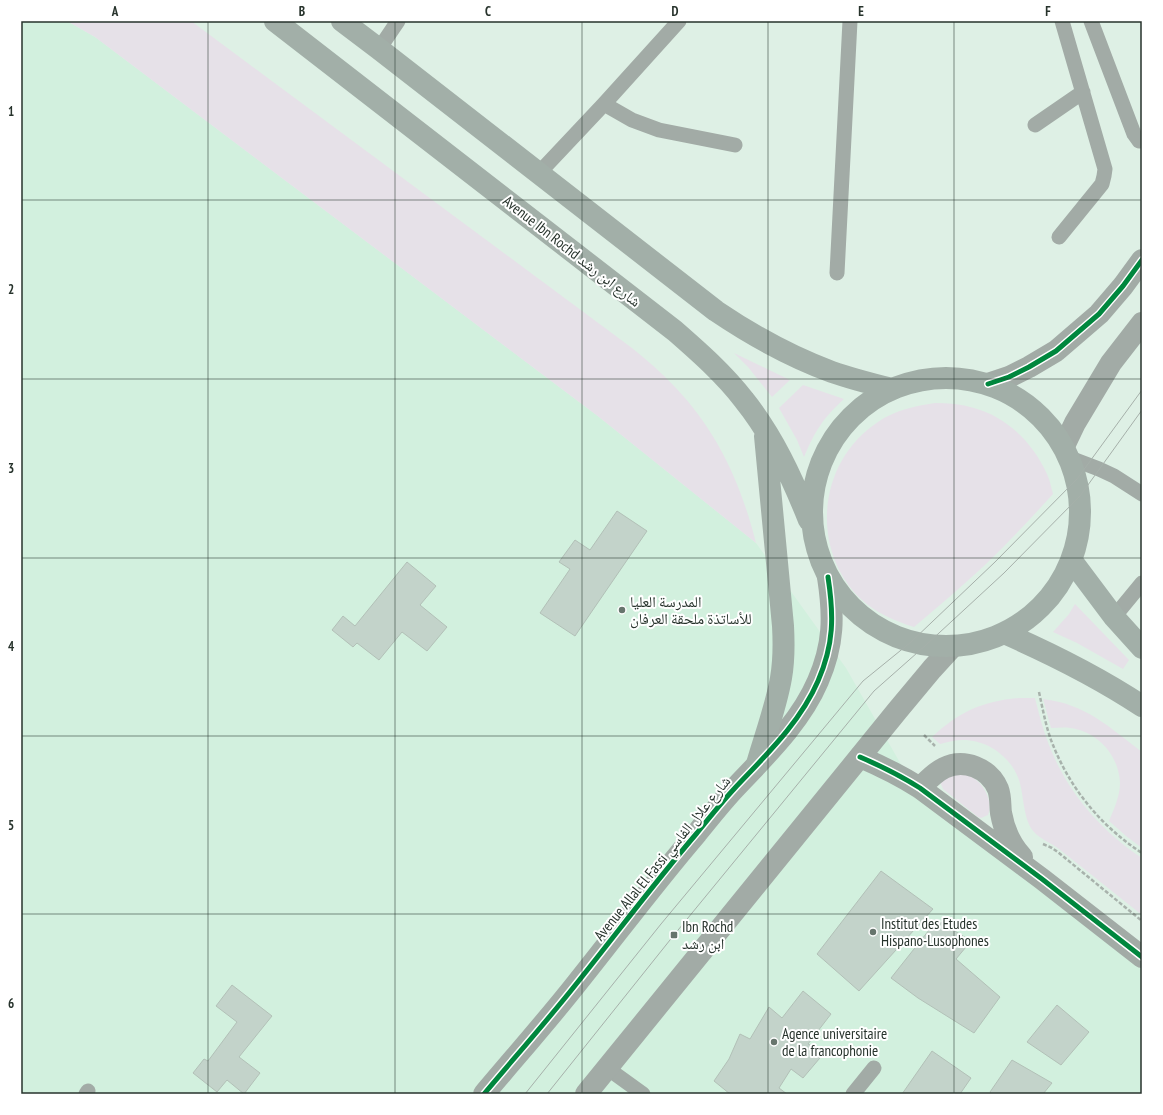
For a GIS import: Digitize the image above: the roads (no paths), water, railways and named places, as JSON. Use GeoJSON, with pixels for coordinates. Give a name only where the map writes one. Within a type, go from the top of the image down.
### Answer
{"type":"FeatureCollection","features":[{"type":"Feature","properties":{"kind":"main road","name":"Avenue Ibn Rochd شارع ابن رشد"},"geometry":{"type":"LineString","coordinates":[[275,21],[697,350],[718,370],[744,399],[764,429],[779,453],[812,529]]}},
{"type":"Feature","properties":{"kind":"main road"},"geometry":{"type":"LineString","coordinates":[[347,23],[716,311],[744,330],[802,361],[833,373],[892,389]]}},
{"type":"Feature","properties":{"kind":"main road"},"geometry":{"type":"LineString","coordinates":[[956,378],[988,384],[1007,392],[1024,402],[1040,415],[1053,430],[1067,452],[1077,479],[1080,496],[1081,518],[1078,540],[1072,561],[1063,580],[1052,596],[1038,611],[1022,624],[982,642],[971,644],[953,646],[926,645],[911,642],[891,635],[854,611],[840,595],[828,577],[815,546],[812,529],[811,507],[814,486],[820,466],[829,446],[841,428],[856,412],[873,399],[907,383],[923,380],[956,378]]}},
{"type":"Feature","properties":{"kind":"main road"},"geometry":{"type":"LineString","coordinates":[[757,764],[777,695],[781,678],[784,651],[784,626],[764,429]]}},
{"type":"Feature","properties":{"kind":"main road"},"geometry":{"type":"LineString","coordinates":[[1072,561],[1114,617],[1142,648]]}},
{"type":"Feature","properties":{"kind":"main road"},"geometry":{"type":"LineString","coordinates":[[1004,633],[1081,669],[1117,689],[1142,706]]}},
{"type":"Feature","properties":{"kind":"street"},"geometry":{"type":"LineString","coordinates":[[988,384],[1009,377],[1056,351],[1100,314],[1142,260]]}},
{"type":"Feature","properties":{"kind":"street"},"geometry":{"type":"LineString","coordinates":[[1067,452],[1075,422],[1111,363],[1142,323]]}},
{"type":"Feature","properties":{"kind":"street","name":"Avenue Allal El Fassi شارع علال الفاسي"},"geometry":{"type":"LineString","coordinates":[[484,1094],[577,983],[663,873],[732,790],[788,730],[809,700],[819,680],[831,640],[833,619],[828,577]]}},
{"type":"Feature","properties":{"kind":"street"},"geometry":{"type":"LineString","coordinates":[[586,1094],[932,669],[953,646]]}},
{"type":"Feature","properties":{"kind":"street"},"geometry":{"type":"LineString","coordinates":[[860,757],[887,769],[920,788],[1042,879],[1142,957]]}},
{"type":"Feature","properties":{"kind":"street"},"geometry":{"type":"LineString","coordinates":[[920,788],[936,773],[945,767],[955,764],[966,764],[986,772],[993,780],[998,790],[1003,823],[1007,834],[1020,855],[1042,879]]}},
{"type":"Feature","properties":{"kind":"lane"},"geometry":{"type":"LineString","coordinates":[[379,49],[398,21]]}},
{"type":"Feature","properties":{"kind":"lane"},"geometry":{"type":"LineString","coordinates":[[540,173],[680,21]]}},
{"type":"Feature","properties":{"kind":"lane"},"geometry":{"type":"LineString","coordinates":[[837,273],[850,21]]}},
{"type":"Feature","properties":{"kind":"lane"},"geometry":{"type":"LineString","coordinates":[[1059,237],[1098,190],[1102,184],[1105,169],[1062,21]]}},
{"type":"Feature","properties":{"kind":"lane"},"geometry":{"type":"LineString","coordinates":[[1091,21],[1134,134],[1139,140],[1142,141]]}},
{"type":"Feature","properties":{"kind":"lane"},"geometry":{"type":"LineString","coordinates":[[1035,125],[1083,92]]}},
{"type":"Feature","properties":{"kind":"lane"},"geometry":{"type":"LineString","coordinates":[[604,104],[632,120],[659,130],[735,145]]}},
{"type":"Feature","properties":{"kind":"lane"},"geometry":{"type":"LineString","coordinates":[[1067,452],[1114,476],[1142,494]]}},
{"type":"Feature","properties":{"kind":"lane"},"geometry":{"type":"LineString","coordinates":[[1114,617],[1142,583]]}},
{"type":"Feature","properties":{"kind":"lane"},"geometry":{"type":"LineString","coordinates":[[606,1068],[643,1094]]}},
{"type":"Feature","properties":{"kind":"lane"},"geometry":{"type":"LineString","coordinates":[[853,1094],[874,1068]]}},
{"type":"Feature","properties":{"kind":"tram line"},"geometry":{"type":"LineString","coordinates":[[525,1094],[661,924],[863,681],[911,642],[995,562],[1077,479],[1142,390]]}},
{"type":"Feature","properties":{"kind":"tram line"},"geometry":{"type":"LineString","coordinates":[[547,1094],[674,935],[874,691],[1004,573],[1080,496],[1142,410]]}},
{"type":"Feature","properties":{"kind":"place","name":"المدرسة العليا للأساتذة ملحقة العرفان"},"geometry":{"type":"Point","coordinates":[622,610]}},
{"type":"Feature","properties":{"kind":"place","name":"Institut des Etudes Hispano-Lusophones"},"geometry":{"type":"Point","coordinates":[873,932]}},
{"type":"Feature","properties":{"kind":"place","name":"Ibn Rochd ابن رشد"},"geometry":{"type":"Point","coordinates":[674,935]}},
{"type":"Feature","properties":{"kind":"place","name":"Agence universitaire de la francophonie"},"geometry":{"type":"Point","coordinates":[774,1042]}}]}
